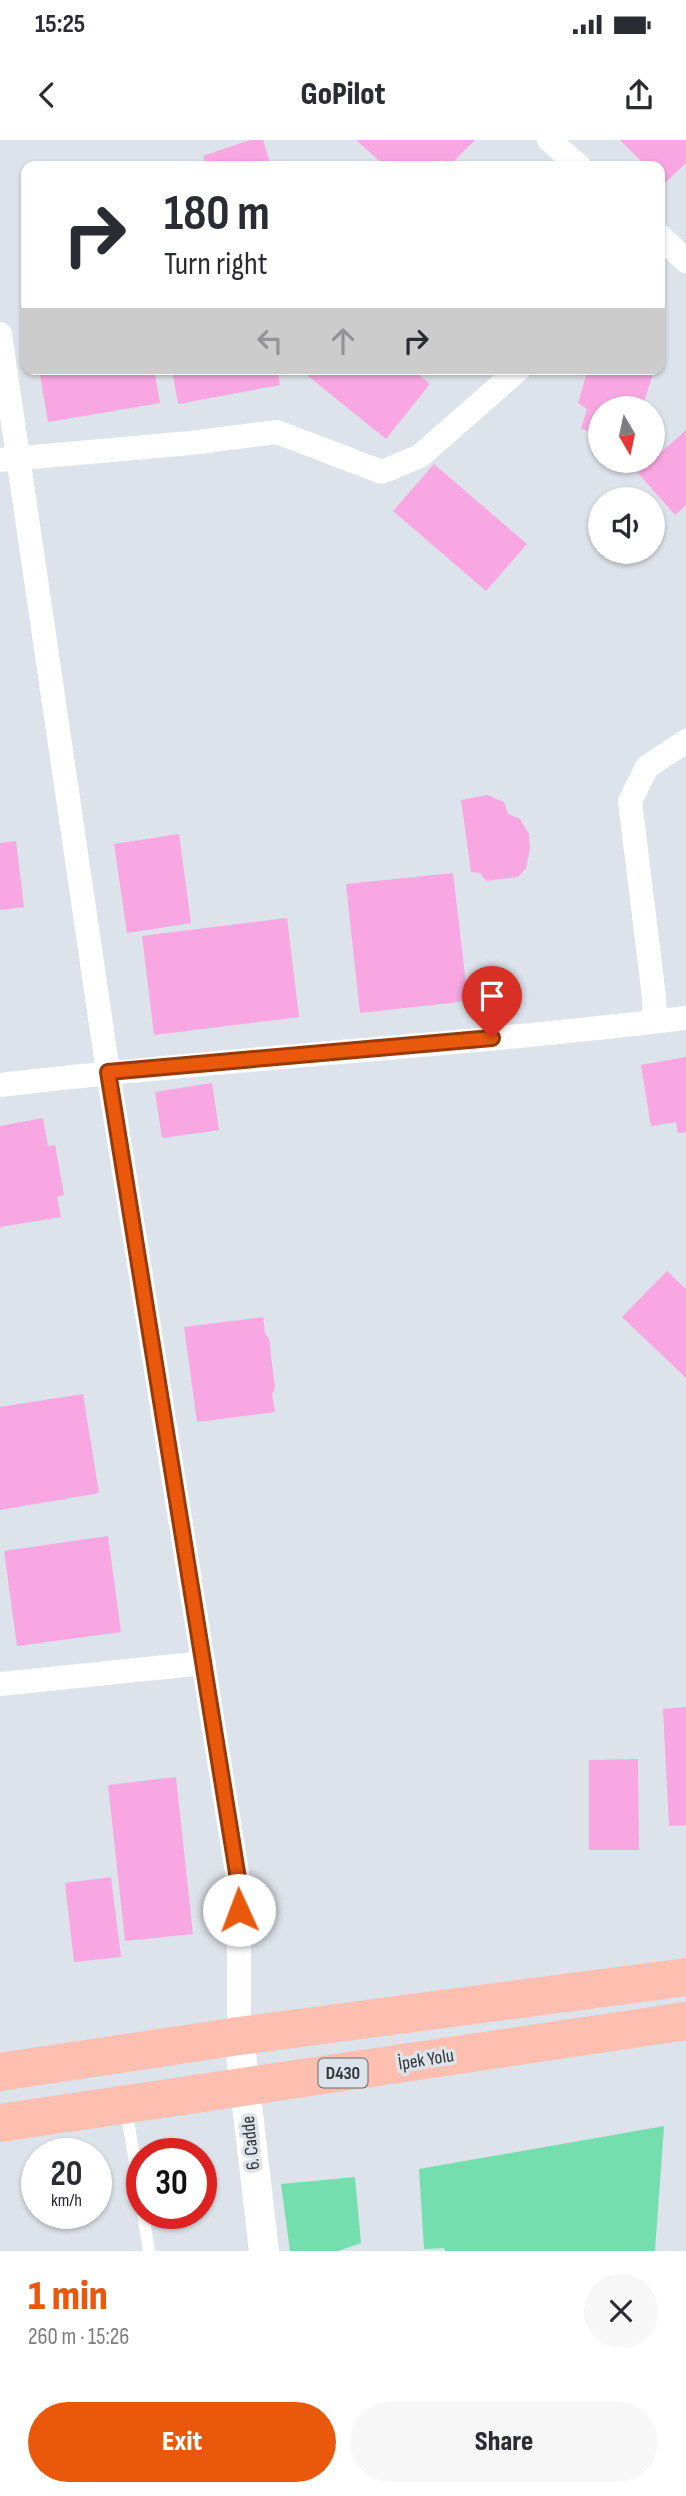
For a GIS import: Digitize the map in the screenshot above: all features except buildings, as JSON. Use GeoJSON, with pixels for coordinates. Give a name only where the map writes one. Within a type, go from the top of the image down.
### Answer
{"type":"FeatureCollection","features":[{"type":"Feature","properties":{"kind":"highway"},"geometry":{"type":"LineString","coordinates":[[0,2072],[239,2036],[686,1977]]}},
{"type":"Feature","properties":{"kind":"highway","name":"İpek Yolu"},"geometry":{"type":"LineString","coordinates":[[0,2123],[686,2021]]}},
{"type":"Feature","properties":{"kind":"street"},"geometry":{"type":"LineString","coordinates":[[549,140],[573,161]]}},
{"type":"Feature","properties":{"kind":"street"},"geometry":{"type":"LineString","coordinates":[[665,244],[686,261]]}},
{"type":"Feature","properties":{"kind":"street"},"geometry":{"type":"LineString","coordinates":[[0,334],[9,459],[239,1885],[239,2036]]}},
{"type":"Feature","properties":{"kind":"street"},"geometry":{"type":"LineString","coordinates":[[9,459],[190,443],[276,432],[382,472],[420,456],[512,375]]}},
{"type":"Feature","properties":{"kind":"street"},"geometry":{"type":"LineString","coordinates":[[655,1022],[630,801],[647,766],[686,741]]}},
{"type":"Feature","properties":{"kind":"street"},"geometry":{"type":"LineString","coordinates":[[0,1085],[108,1072],[602,1028],[686,1018]]}},
{"type":"Feature","properties":{"kind":"street"},"geometry":{"type":"LineString","coordinates":[[0,1684],[204,1663]]}},
{"type":"Feature","properties":{"kind":"street","name":"6. Cadde"},"geometry":{"type":"LineString","coordinates":[[239,2036],[264,2251]]}},
{"type":"Feature","properties":{"kind":"lane"},"geometry":{"type":"LineString","coordinates":[[125,2105],[131,2138]]}},
{"type":"Feature","properties":{"kind":"lane"},"geometry":{"type":"LineString","coordinates":[[145,2229],[149,2251]]}},
{"type":"Feature","properties":{"kind":"green space"},"geometry":{"type":"Polygon","coordinates":[[[664,2126],[655,2251],[424,2249],[419,2169],[664,2126]]]}},
{"type":"Feature","properties":{"kind":"green space"},"geometry":{"type":"Polygon","coordinates":[[[355,2177],[361,2243],[338,2251],[290,2251],[281,2184],[355,2177]]]}},
{"type":"Feature","properties":{"kind":"route"},"geometry":{"type":"LineString","coordinates":[[239,1910],[239,1885],[108,1072],[492,1038]]}}]}
